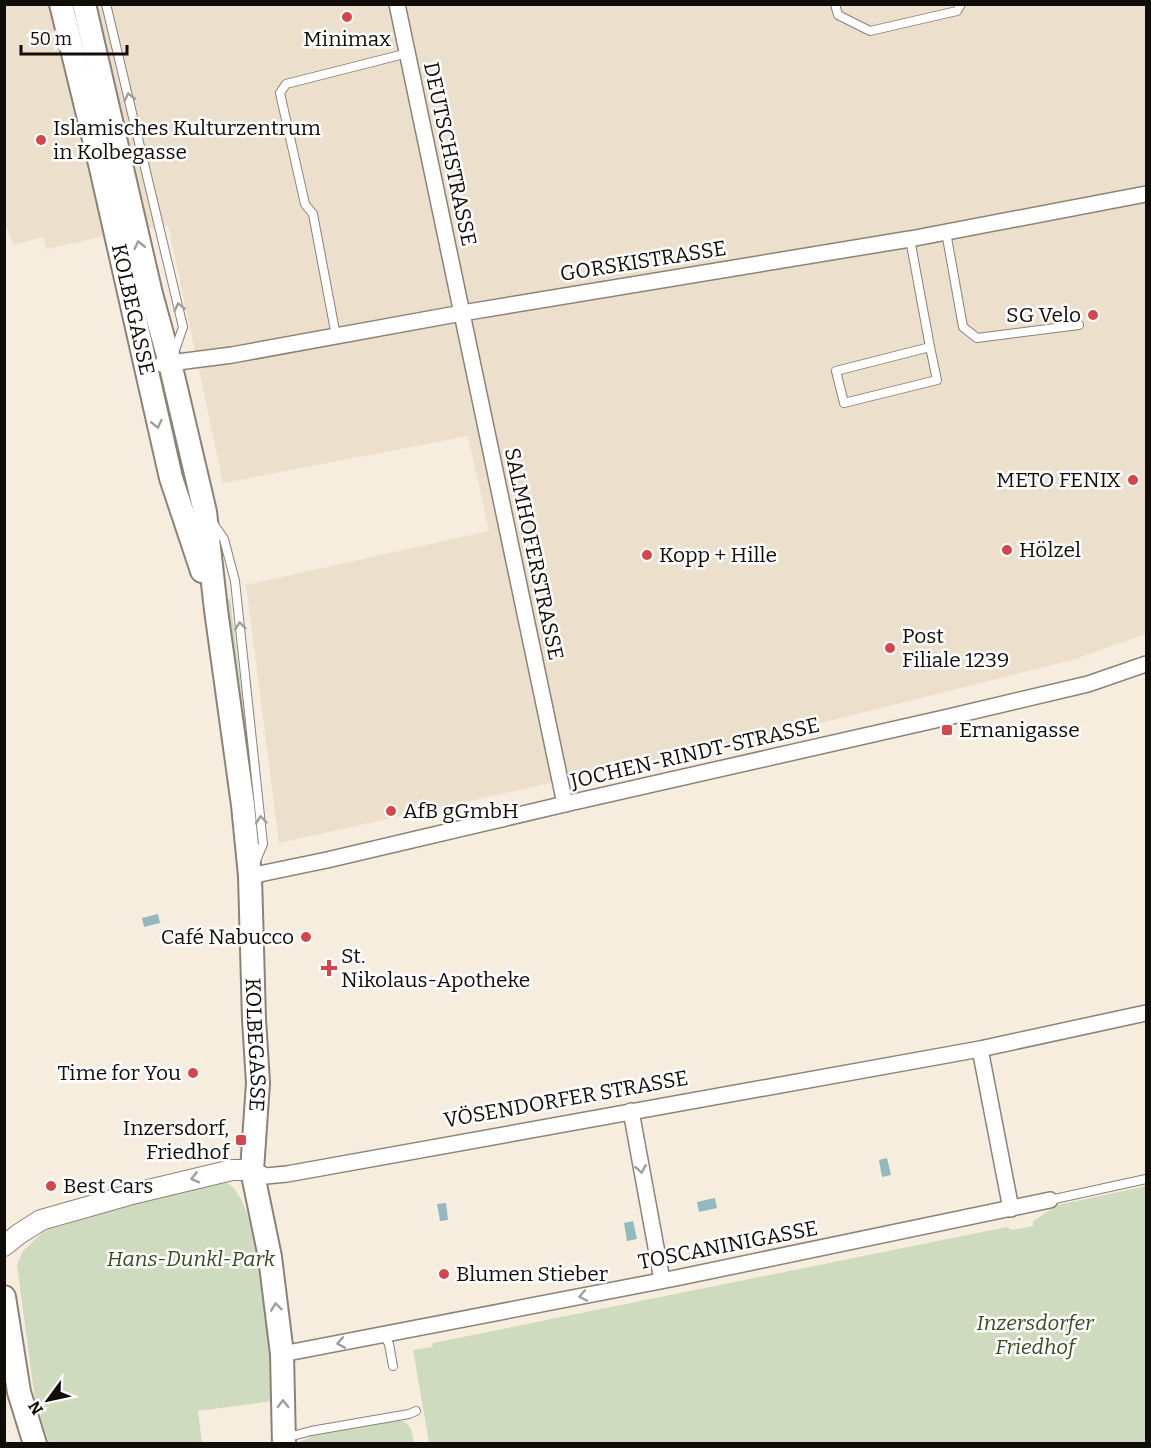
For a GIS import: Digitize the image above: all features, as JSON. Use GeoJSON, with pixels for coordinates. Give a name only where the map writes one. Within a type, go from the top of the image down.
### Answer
{"type":"FeatureCollection","features":[{"type":"Feature","properties":{"kind":"main road","name":"KOLBEGASSE"},"geometry":{"type":"LineString","coordinates":[[62,4],[171,478],[216,610]]}},
{"type":"Feature","properties":{"kind":"main road","name":"KOLBEGASSE"},"geometry":{"type":"LineString","coordinates":[[84,4],[151,294],[170,363],[205,512],[250,876],[258,1083],[252,1170],[270,1257],[282,1354],[284,1441]]}},
{"type":"Feature","properties":{"kind":"main road"},"geometry":{"type":"LineString","coordinates":[[5,1311],[19,1392],[35,1443]]}},
{"type":"Feature","properties":{"kind":"street","name":"DEUTSCHSTRASSE"},"geometry":{"type":"LineString","coordinates":[[397,4],[462,313]]}},
{"type":"Feature","properties":{"kind":"street","name":"GORSKISTRASSE"},"geometry":{"type":"LineString","coordinates":[[145,367],[232,355],[462,313],[910,239],[1146,194]]}},
{"type":"Feature","properties":{"kind":"street","name":"SALMHOFERSTRASSE"},"geometry":{"type":"LineString","coordinates":[[462,313],[565,804]]}},
{"type":"Feature","properties":{"kind":"street","name":"JOCHEN-RINDT-STRASSE"},"geometry":{"type":"LineString","coordinates":[[250,876],[1088,684],[1146,664]]}},
{"type":"Feature","properties":{"kind":"street","name":"VÖSENDORFER STRASSE"},"geometry":{"type":"LineString","coordinates":[[4,1246],[41,1220],[136,1193],[232,1170],[252,1170],[266,1176],[287,1174],[980,1049],[1146,1013]]}},
{"type":"Feature","properties":{"kind":"street"},"geometry":{"type":"LineString","coordinates":[[980,1049],[1011,1209]]}},
{"type":"Feature","properties":{"kind":"street"},"geometry":{"type":"LineString","coordinates":[[631,1111],[662,1280]]}},
{"type":"Feature","properties":{"kind":"street","name":"TOSCANINIGASSE"},"geometry":{"type":"LineString","coordinates":[[282,1354],[384,1336],[1050,1200]]}},
{"type":"Feature","properties":{"kind":"lane"},"geometry":{"type":"LineString","coordinates":[[106,4],[183,327],[170,363]]}},
{"type":"Feature","properties":{"kind":"lane"},"geometry":{"type":"LineString","coordinates":[[835,4],[838,15],[870,31],[957,11],[961,4]]}},
{"type":"Feature","properties":{"kind":"lane"},"geometry":{"type":"LineString","coordinates":[[336,336],[313,214],[305,204],[280,93],[286,84],[408,53]]}},
{"type":"Feature","properties":{"kind":"lane"},"geometry":{"type":"LineString","coordinates":[[946,232],[963,327],[977,338],[1079,325]]}},
{"type":"Feature","properties":{"kind":"lane"},"geometry":{"type":"LineString","coordinates":[[910,239],[937,380],[844,403],[836,371],[930,347]]}},
{"type":"Feature","properties":{"kind":"lane"},"geometry":{"type":"LineString","coordinates":[[205,512],[224,539],[235,581],[263,844],[250,876]]}},
{"type":"Feature","properties":{"kind":"lane","name":"TOSCANINIGASSE"},"geometry":{"type":"LineString","coordinates":[[1050,1200],[1146,1179]]}},
{"type":"Feature","properties":{"kind":"lane"},"geometry":{"type":"LineString","coordinates":[[384,1336],[389,1344],[393,1366]]}},
{"type":"Feature","properties":{"kind":"lane"},"geometry":{"type":"LineString","coordinates":[[284,1441],[311,1431],[410,1414],[416,1411]]}},
{"type":"Feature","properties":{"kind":"shaded area"},"geometry":{"type":"Polygon","coordinates":[[[5,5],[1146,5],[1146,634],[1072,660],[813,725],[279,843],[246,585],[489,531],[468,436],[223,483],[168,225],[47,249],[43,237],[13,245],[5,223],[5,5]]]}},
{"type":"Feature","properties":{"kind":"green space"},"geometry":{"type":"Polygon","coordinates":[[[230,598],[250,759],[246,760],[223,604],[230,598]]]}},
{"type":"Feature","properties":{"kind":"green space","name":"Hans-Dunkl-Park"},"geometry":{"type":"Polygon","coordinates":[[[227,1183],[239,1196],[249,1220],[257,1250],[267,1319],[272,1401],[198,1411],[202,1443],[49,1443],[35,1400],[17,1265],[23,1251],[44,1231],[170,1194],[227,1183]]]}},
{"type":"Feature","properties":{"kind":"green space","name":"Inzersdorfer Friedhof"},"geometry":{"type":"Polygon","coordinates":[[[1146,1186],[1146,1443],[429,1443],[413,1350],[432,1347],[433,1343],[1007,1227],[1012,1230],[1033,1226],[1033,1221],[1058,1205],[1146,1186]]]}},
{"type":"Feature","properties":{"kind":"green space"},"geometry":{"type":"Polygon","coordinates":[[[400,1420],[409,1426],[414,1443],[297,1443],[312,1436],[400,1420]]]}},
{"type":"Feature","properties":{"kind":"water"},"geometry":{"type":"Polygon","coordinates":[[[158,914],[160,923],[144,927],[142,918],[158,914]]]}},
{"type":"Feature","properties":{"kind":"water"},"geometry":{"type":"Polygon","coordinates":[[[887,1158],[891,1175],[882,1177],[879,1160],[887,1158]]]}},
{"type":"Feature","properties":{"kind":"water"},"geometry":{"type":"Polygon","coordinates":[[[715,1198],[717,1208],[699,1212],[697,1202],[715,1198]]]}},
{"type":"Feature","properties":{"kind":"water"},"geometry":{"type":"Polygon","coordinates":[[[446,1203],[448,1220],[440,1221],[437,1204],[446,1203]]]}},
{"type":"Feature","properties":{"kind":"water"},"geometry":{"type":"Polygon","coordinates":[[[633,1221],[637,1239],[627,1241],[624,1223],[633,1221]]]}},
{"type":"Feature","properties":{"kind":"place","name":"Minimax"},"geometry":{"type":"Point","coordinates":[347,17]}},
{"type":"Feature","properties":{"kind":"place","name":"Islamisches Kulturzentrum in Kolbegasse"},"geometry":{"type":"Point","coordinates":[41,140]}},
{"type":"Feature","properties":{"kind":"place","name":"SG Velo"},"geometry":{"type":"Point","coordinates":[1093,315]}},
{"type":"Feature","properties":{"kind":"place","name":"METO FENIX"},"geometry":{"type":"Point","coordinates":[1133,480]}},
{"type":"Feature","properties":{"kind":"place","name":"Hölzel"},"geometry":{"type":"Point","coordinates":[1007,550]}},
{"type":"Feature","properties":{"kind":"place","name":"Kopp + Hille"},"geometry":{"type":"Point","coordinates":[647,555]}},
{"type":"Feature","properties":{"kind":"place","name":"Post Filiale 1239"},"geometry":{"type":"Point","coordinates":[890,648]}},
{"type":"Feature","properties":{"kind":"place","name":"Ernanigasse"},"geometry":{"type":"Point","coordinates":[947,730]}},
{"type":"Feature","properties":{"kind":"place","name":"AfB gGmbH"},"geometry":{"type":"Point","coordinates":[391,811]}},
{"type":"Feature","properties":{"kind":"place","name":"Café Nabucco"},"geometry":{"type":"Point","coordinates":[306,937]}},
{"type":"Feature","properties":{"kind":"place","name":"St. Nikolaus-Apotheke"},"geometry":{"type":"Point","coordinates":[329,968]}},
{"type":"Feature","properties":{"kind":"place","name":"Time for You"},"geometry":{"type":"Point","coordinates":[193,1073]}},
{"type":"Feature","properties":{"kind":"place","name":"Inzersdorf, Friedhof"},"geometry":{"type":"Point","coordinates":[241,1140]}},
{"type":"Feature","properties":{"kind":"place","name":"Best Cars"},"geometry":{"type":"Point","coordinates":[51,1186]}},
{"type":"Feature","properties":{"kind":"place","name":"Blumen Stieber"},"geometry":{"type":"Point","coordinates":[444,1274]}}]}
